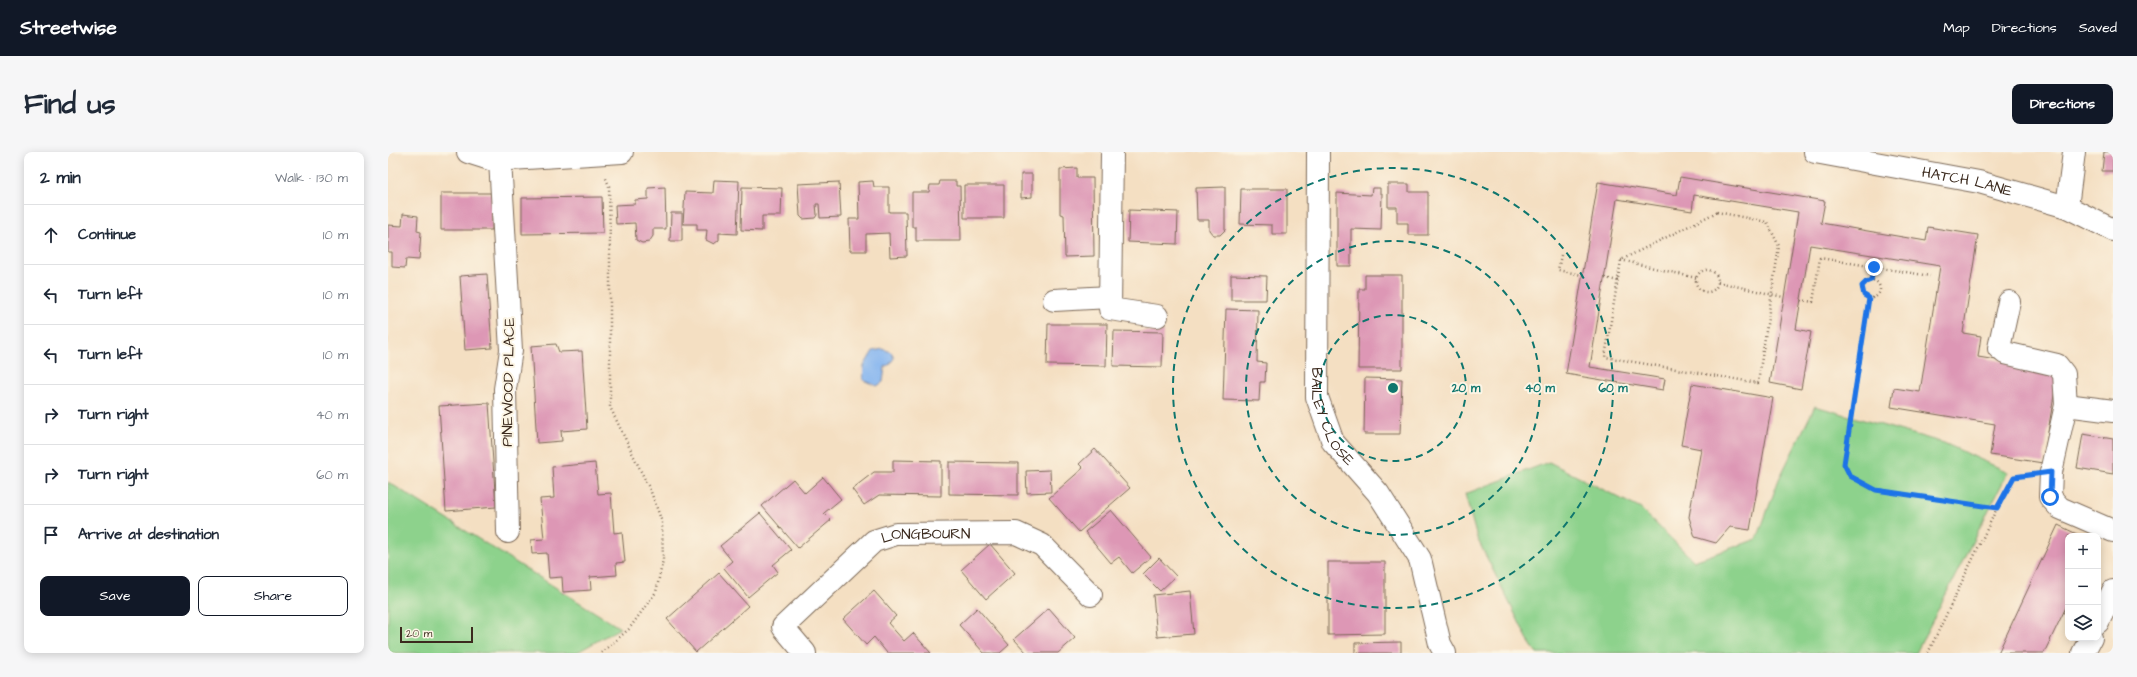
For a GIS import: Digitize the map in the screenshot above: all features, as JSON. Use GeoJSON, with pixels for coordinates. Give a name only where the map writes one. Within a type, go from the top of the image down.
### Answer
{"type":"FeatureCollection","features":[{"type":"Feature","properties":{"kind":"street"},"geometry":{"type":"LineString","coordinates":[[468,152],[493,160],[597,155],[622,152]]}},
{"type":"Feature","properties":{"kind":"street"},"geometry":{"type":"LineString","coordinates":[[1110,303],[1112,152]]}},
{"type":"Feature","properties":{"kind":"street","name":"BAILEY CLOSE"},"geometry":{"type":"LineString","coordinates":[[1318,152],[1317,397],[1333,442],[1378,493],[1420,559],[1440,644],[1445,653]]}},
{"type":"Feature","properties":{"kind":"street","name":"HATCH LANE"},"geometry":{"type":"LineString","coordinates":[[1815,152],[1905,160],[2067,207],[2113,230]]}},
{"type":"Feature","properties":{"kind":"street"},"geometry":{"type":"LineString","coordinates":[[2067,207],[2074,152]]}},
{"type":"Feature","properties":{"kind":"street","name":"PINEWOOD PLACE"},"geometry":{"type":"LineString","coordinates":[[500,160],[511,350],[505,389],[508,532]]}},
{"type":"Feature","properties":{"kind":"street"},"geometry":{"type":"LineString","coordinates":[[1054,300],[1110,303],[1157,316]]}},
{"type":"Feature","properties":{"kind":"street"},"geometry":{"type":"LineString","coordinates":[[2009,302],[2000,348],[2005,353],[2057,365],[2064,374],[2066,405],[2051,472],[2050,497],[2060,508],[2113,531]]}},
{"type":"Feature","properties":{"kind":"street"},"geometry":{"type":"LineString","coordinates":[[2066,405],[2113,411]]}},
{"type":"Feature","properties":{"kind":"street","name":"LONGBOURN"},"geometry":{"type":"LineString","coordinates":[[805,653],[783,627],[874,541],[896,534],[1016,533],[1042,545],[1091,595]]}},
{"type":"Feature","properties":{"kind":"street"},"geometry":{"type":"LineString","coordinates":[[2101,616],[2113,591]]}},
{"type":"Feature","properties":{"kind":"street"},"geometry":{"type":"LineString","coordinates":[[2083,653],[2089,641]]}},
{"type":"Feature","properties":{"kind":"path"},"geometry":{"type":"LineString","coordinates":[[597,155],[609,186],[610,408],[651,492],[662,522],[663,552],[656,592],[629,629],[601,653]]}},
{"type":"Feature","properties":{"kind":"path"},"geometry":{"type":"LineString","coordinates":[[1717,212],[1767,222],[1779,246],[1758,383],[1605,357],[1621,260],[1717,212]]}},
{"type":"Feature","properties":{"kind":"path"},"geometry":{"type":"LineString","coordinates":[[1561,256],[1558,270],[1582,275]]}},
{"type":"Feature","properties":{"kind":"path"},"geometry":{"type":"LineString","coordinates":[[1801,300],[1813,302],[1820,258],[1930,276]]}},
{"type":"Feature","properties":{"kind":"path"},"geometry":{"type":"LineString","coordinates":[[1621,260],[1696,278]]}},
{"type":"Feature","properties":{"kind":"path"},"geometry":{"type":"LineString","coordinates":[[1871,280],[1874,267]]}},
{"type":"Feature","properties":{"kind":"path"},"geometry":{"type":"LineString","coordinates":[[1707,269],[1717,275],[1718,282],[1712,291],[1705,292],[1696,285],[1696,278],[1700,272],[1707,269]]}},
{"type":"Feature","properties":{"kind":"path"},"geometry":{"type":"LineString","coordinates":[[1605,278],[1618,281]]}},
{"type":"Feature","properties":{"kind":"path"},"geometry":{"type":"LineString","coordinates":[[1871,280],[1877,283],[1880,291],[1877,296],[1869,298],[1864,295],[1862,286],[1871,280]]}},
{"type":"Feature","properties":{"kind":"path"},"geometry":{"type":"LineString","coordinates":[[1718,282],[1784,297]]}},
{"type":"Feature","properties":{"kind":"path"},"geometry":{"type":"LineString","coordinates":[[1869,298],[1844,464],[1850,476],[1876,490],[1997,508]]}},
{"type":"Feature","properties":{"kind":"path"},"geometry":{"type":"LineString","coordinates":[[1928,653],[1997,508],[2014,477],[2051,472]]}},
{"type":"Feature","properties":{"kind":"green space"},"geometry":{"type":"Polygon","coordinates":[[[1815,406],[1944,443],[2008,472],[1916,653],[1537,653],[1530,644],[1477,538],[1465,494],[1549,462],[1641,509],[1694,561],[1757,539],[1779,479],[1815,406]]]}},
{"type":"Feature","properties":{"kind":"green space"},"geometry":{"type":"Polygon","coordinates":[[[388,482],[620,628],[576,653],[388,653],[388,482]]]}},
{"type":"Feature","properties":{"kind":"water"},"geometry":{"type":"Polygon","coordinates":[[[883,349],[891,352],[894,358],[890,364],[885,367],[883,382],[877,386],[863,380],[864,366],[873,351],[883,349]]]}},
{"type":"Feature","properties":{"kind":"building"},"geometry":{"type":"Polygon","coordinates":[[[2104,152],[2113,152],[2113,171],[2102,171],[2104,152]]]}},
{"type":"Feature","properties":{"kind":"building"},"geometry":{"type":"Polygon","coordinates":[[[1077,168],[1077,178],[1093,178],[1094,256],[1065,257],[1064,215],[1060,214],[1060,169],[1077,168]]]}},
{"type":"Feature","properties":{"kind":"building"},"geometry":{"type":"Polygon","coordinates":[[[1021,174],[1032,174],[1032,197],[1021,198],[1021,174]]]}},
{"type":"Feature","properties":{"kind":"building"},"geometry":{"type":"Polygon","coordinates":[[[1680,177],[1825,201],[1821,223],[1926,241],[1928,227],[1978,235],[1963,333],[1981,336],[1978,357],[2058,370],[2043,463],[1990,455],[1995,424],[1891,407],[1894,388],[1920,392],[1940,266],[1810,245],[1796,329],[1811,332],[1801,389],[1770,383],[1798,212],[1694,195],[1692,211],[1617,199],[1590,367],[1665,379],[1663,390],[1566,374],[1598,182],[1677,195],[1680,177]]]}},
{"type":"Feature","properties":{"kind":"building"},"geometry":{"type":"Polygon","coordinates":[[[714,180],[739,181],[737,234],[719,233],[719,240],[714,244],[706,240],[707,230],[697,230],[697,224],[683,224],[685,192],[713,193],[714,180]]]}},
{"type":"Feature","properties":{"kind":"building"},"geometry":{"type":"Polygon","coordinates":[[[873,181],[874,187],[889,187],[889,212],[906,212],[907,256],[890,257],[889,233],[866,234],[866,251],[850,251],[849,219],[859,219],[858,182],[873,181]]]}},
{"type":"Feature","properties":{"kind":"building"},"geometry":{"type":"Polygon","coordinates":[[[940,181],[956,181],[956,186],[960,186],[961,241],[916,241],[916,227],[912,227],[912,192],[929,192],[930,185],[939,185],[940,181]]]}},
{"type":"Feature","properties":{"kind":"building"},"geometry":{"type":"Polygon","coordinates":[[[839,182],[841,217],[820,218],[819,204],[816,204],[817,215],[815,218],[803,219],[800,216],[798,184],[839,182]]]}},
{"type":"Feature","properties":{"kind":"building"},"geometry":{"type":"Polygon","coordinates":[[[1388,184],[1409,184],[1409,192],[1428,192],[1428,235],[1408,235],[1408,223],[1397,223],[1397,207],[1388,207],[1388,184]]]}},
{"type":"Feature","properties":{"kind":"building"},"geometry":{"type":"Polygon","coordinates":[[[964,185],[1004,185],[1004,218],[964,218],[964,185]]]}},
{"type":"Feature","properties":{"kind":"building"},"geometry":{"type":"Polygon","coordinates":[[[665,187],[666,229],[653,229],[653,236],[649,242],[642,243],[636,240],[635,223],[616,224],[615,205],[635,204],[635,200],[648,199],[648,188],[665,187]]]}},
{"type":"Feature","properties":{"kind":"building"},"geometry":{"type":"Polygon","coordinates":[[[742,187],[782,188],[781,216],[762,216],[762,231],[741,230],[742,187]]]}},
{"type":"Feature","properties":{"kind":"building"},"geometry":{"type":"Polygon","coordinates":[[[1225,187],[1225,230],[1220,235],[1213,235],[1209,230],[1209,220],[1197,220],[1196,188],[1225,187]]]}},
{"type":"Feature","properties":{"kind":"building"},"geometry":{"type":"Polygon","coordinates":[[[1372,188],[1380,188],[1380,193],[1382,193],[1381,230],[1351,229],[1351,266],[1337,266],[1337,193],[1371,195],[1372,188]]]}},
{"type":"Feature","properties":{"kind":"building"},"geometry":{"type":"Polygon","coordinates":[[[1241,189],[1287,189],[1287,234],[1272,234],[1272,225],[1240,224],[1241,189]]]}},
{"type":"Feature","properties":{"kind":"building"},"geometry":{"type":"Polygon","coordinates":[[[441,193],[492,193],[492,230],[441,230],[441,193]]]}},
{"type":"Feature","properties":{"kind":"building"},"geometry":{"type":"Polygon","coordinates":[[[602,197],[603,233],[522,234],[522,198],[602,197]]]}},
{"type":"Feature","properties":{"kind":"building"},"geometry":{"type":"Polygon","coordinates":[[[1129,210],[1178,212],[1177,244],[1128,242],[1129,210]]]}},
{"type":"Feature","properties":{"kind":"building"},"geometry":{"type":"Polygon","coordinates":[[[671,213],[682,213],[682,241],[670,241],[671,213]]]}},
{"type":"Feature","properties":{"kind":"building"},"geometry":{"type":"Polygon","coordinates":[[[403,214],[418,216],[417,231],[421,232],[419,260],[406,259],[405,268],[392,267],[392,252],[388,252],[388,225],[402,226],[403,214]]]}},
{"type":"Feature","properties":{"kind":"building"},"geometry":{"type":"Polygon","coordinates":[[[487,274],[492,348],[465,350],[460,276],[487,274]]]}},
{"type":"Feature","properties":{"kind":"building"},"geometry":{"type":"Polygon","coordinates":[[[1231,275],[1267,276],[1266,300],[1231,300],[1231,275]]]}},
{"type":"Feature","properties":{"kind":"building"},"geometry":{"type":"Polygon","coordinates":[[[1365,275],[1402,275],[1402,369],[1358,369],[1359,289],[1365,289],[1365,275]]]}},
{"type":"Feature","properties":{"kind":"building"},"geometry":{"type":"Polygon","coordinates":[[[1226,309],[1258,310],[1257,362],[1266,363],[1265,382],[1260,382],[1259,401],[1223,400],[1226,309]]]}},
{"type":"Feature","properties":{"kind":"building"},"geometry":{"type":"Polygon","coordinates":[[[1048,324],[1107,324],[1106,366],[1047,365],[1048,324]]]}},
{"type":"Feature","properties":{"kind":"building"},"geometry":{"type":"Polygon","coordinates":[[[1114,331],[1163,332],[1162,367],[1113,366],[1114,331]]]}},
{"type":"Feature","properties":{"kind":"building"},"geometry":{"type":"Polygon","coordinates":[[[556,344],[559,352],[582,351],[587,429],[561,431],[562,441],[537,443],[531,346],[556,344]]]}},
{"type":"Feature","properties":{"kind":"building"},"geometry":{"type":"Polygon","coordinates":[[[1365,378],[1402,379],[1400,434],[1364,434],[1365,378]]]}},
{"type":"Feature","properties":{"kind":"building"},"geometry":{"type":"Polygon","coordinates":[[[1692,384],[1773,398],[1750,530],[1730,527],[1716,543],[1695,537],[1689,517],[1701,449],[1681,445],[1692,384]]]}},
{"type":"Feature","properties":{"kind":"building"},"geometry":{"type":"Polygon","coordinates":[[[489,403],[496,507],[446,511],[439,406],[489,403]]]}},
{"type":"Feature","properties":{"kind":"building"},"geometry":{"type":"Polygon","coordinates":[[[2083,434],[2113,439],[2113,474],[2077,468],[2083,434]]]}},
{"type":"Feature","properties":{"kind":"building"},"geometry":{"type":"Polygon","coordinates":[[[1095,449],[1130,488],[1079,532],[1049,498],[1083,468],[1079,464],[1095,449]]]}},
{"type":"Feature","properties":{"kind":"building"},"geometry":{"type":"Polygon","coordinates":[[[893,460],[941,461],[941,496],[879,495],[864,505],[852,489],[874,472],[893,472],[893,460]]]}},
{"type":"Feature","properties":{"kind":"building"},"geometry":{"type":"Polygon","coordinates":[[[949,462],[1018,463],[1018,495],[949,494],[949,462]]]}},
{"type":"Feature","properties":{"kind":"building"},"geometry":{"type":"Polygon","coordinates":[[[595,463],[598,494],[611,493],[614,533],[622,532],[625,562],[616,563],[617,575],[590,577],[591,590],[563,592],[562,577],[549,578],[547,553],[532,554],[531,540],[544,539],[540,499],[554,498],[552,467],[595,463]]]}},
{"type":"Feature","properties":{"kind":"building"},"geometry":{"type":"Polygon","coordinates":[[[1050,470],[1051,492],[1027,493],[1026,471],[1050,470]]]}},
{"type":"Feature","properties":{"kind":"building"},"geometry":{"type":"Polygon","coordinates":[[[823,477],[841,499],[824,513],[831,520],[798,548],[762,506],[793,479],[805,493],[823,477]]]}},
{"type":"Feature","properties":{"kind":"building"},"geometry":{"type":"Polygon","coordinates":[[[1111,510],[1151,557],[1132,573],[1119,557],[1111,563],[1085,532],[1111,510]]]}},
{"type":"Feature","properties":{"kind":"building"},"geometry":{"type":"Polygon","coordinates":[[[760,513],[791,550],[773,565],[778,572],[748,597],[724,568],[732,561],[720,546],[760,513]]]}},
{"type":"Feature","properties":{"kind":"building"},"geometry":{"type":"Polygon","coordinates":[[[2058,525],[2075,533],[2065,533],[2065,609],[2044,653],[1998,653],[2058,525]]]}},
{"type":"Feature","properties":{"kind":"building"},"geometry":{"type":"Polygon","coordinates":[[[990,544],[1015,573],[986,599],[961,570],[990,544]]]}},
{"type":"Feature","properties":{"kind":"building"},"geometry":{"type":"Polygon","coordinates":[[[1159,558],[1176,576],[1160,591],[1143,574],[1159,558]]]}},
{"type":"Feature","properties":{"kind":"building"},"geometry":{"type":"Polygon","coordinates":[[[1328,562],[1385,562],[1385,634],[1328,635],[1328,562]]]}},
{"type":"Feature","properties":{"kind":"building"},"geometry":{"type":"Polygon","coordinates":[[[719,573],[748,606],[696,652],[667,619],[719,573]]]}},
{"type":"Feature","properties":{"kind":"building"},"geometry":{"type":"Polygon","coordinates":[[[874,591],[896,616],[888,623],[904,641],[913,633],[931,653],[887,653],[874,637],[866,645],[843,619],[874,591]]]}},
{"type":"Feature","properties":{"kind":"building"},"geometry":{"type":"Polygon","coordinates":[[[1190,591],[1194,634],[1157,637],[1153,595],[1190,591]]]}},
{"type":"Feature","properties":{"kind":"building"},"geometry":{"type":"Polygon","coordinates":[[[977,608],[1009,645],[1000,653],[984,653],[959,625],[977,608]]]}},
{"type":"Feature","properties":{"kind":"building"},"geometry":{"type":"Polygon","coordinates":[[[1049,608],[1075,638],[1058,653],[1027,653],[1014,639],[1049,608]]]}},
{"type":"Feature","properties":{"kind":"building"},"geometry":{"type":"Polygon","coordinates":[[[1401,642],[1401,653],[1355,653],[1355,643],[1401,642]]]}},
{"type":"Feature","properties":{"kind":"route"},"geometry":{"type":"LineString","coordinates":[[1874,267],[1871,280],[1868,280],[1862,286],[1862,292],[1869,298],[1844,464],[1850,476],[1876,490],[1997,508],[2014,477],[2051,472],[2050,497]]}}]}
